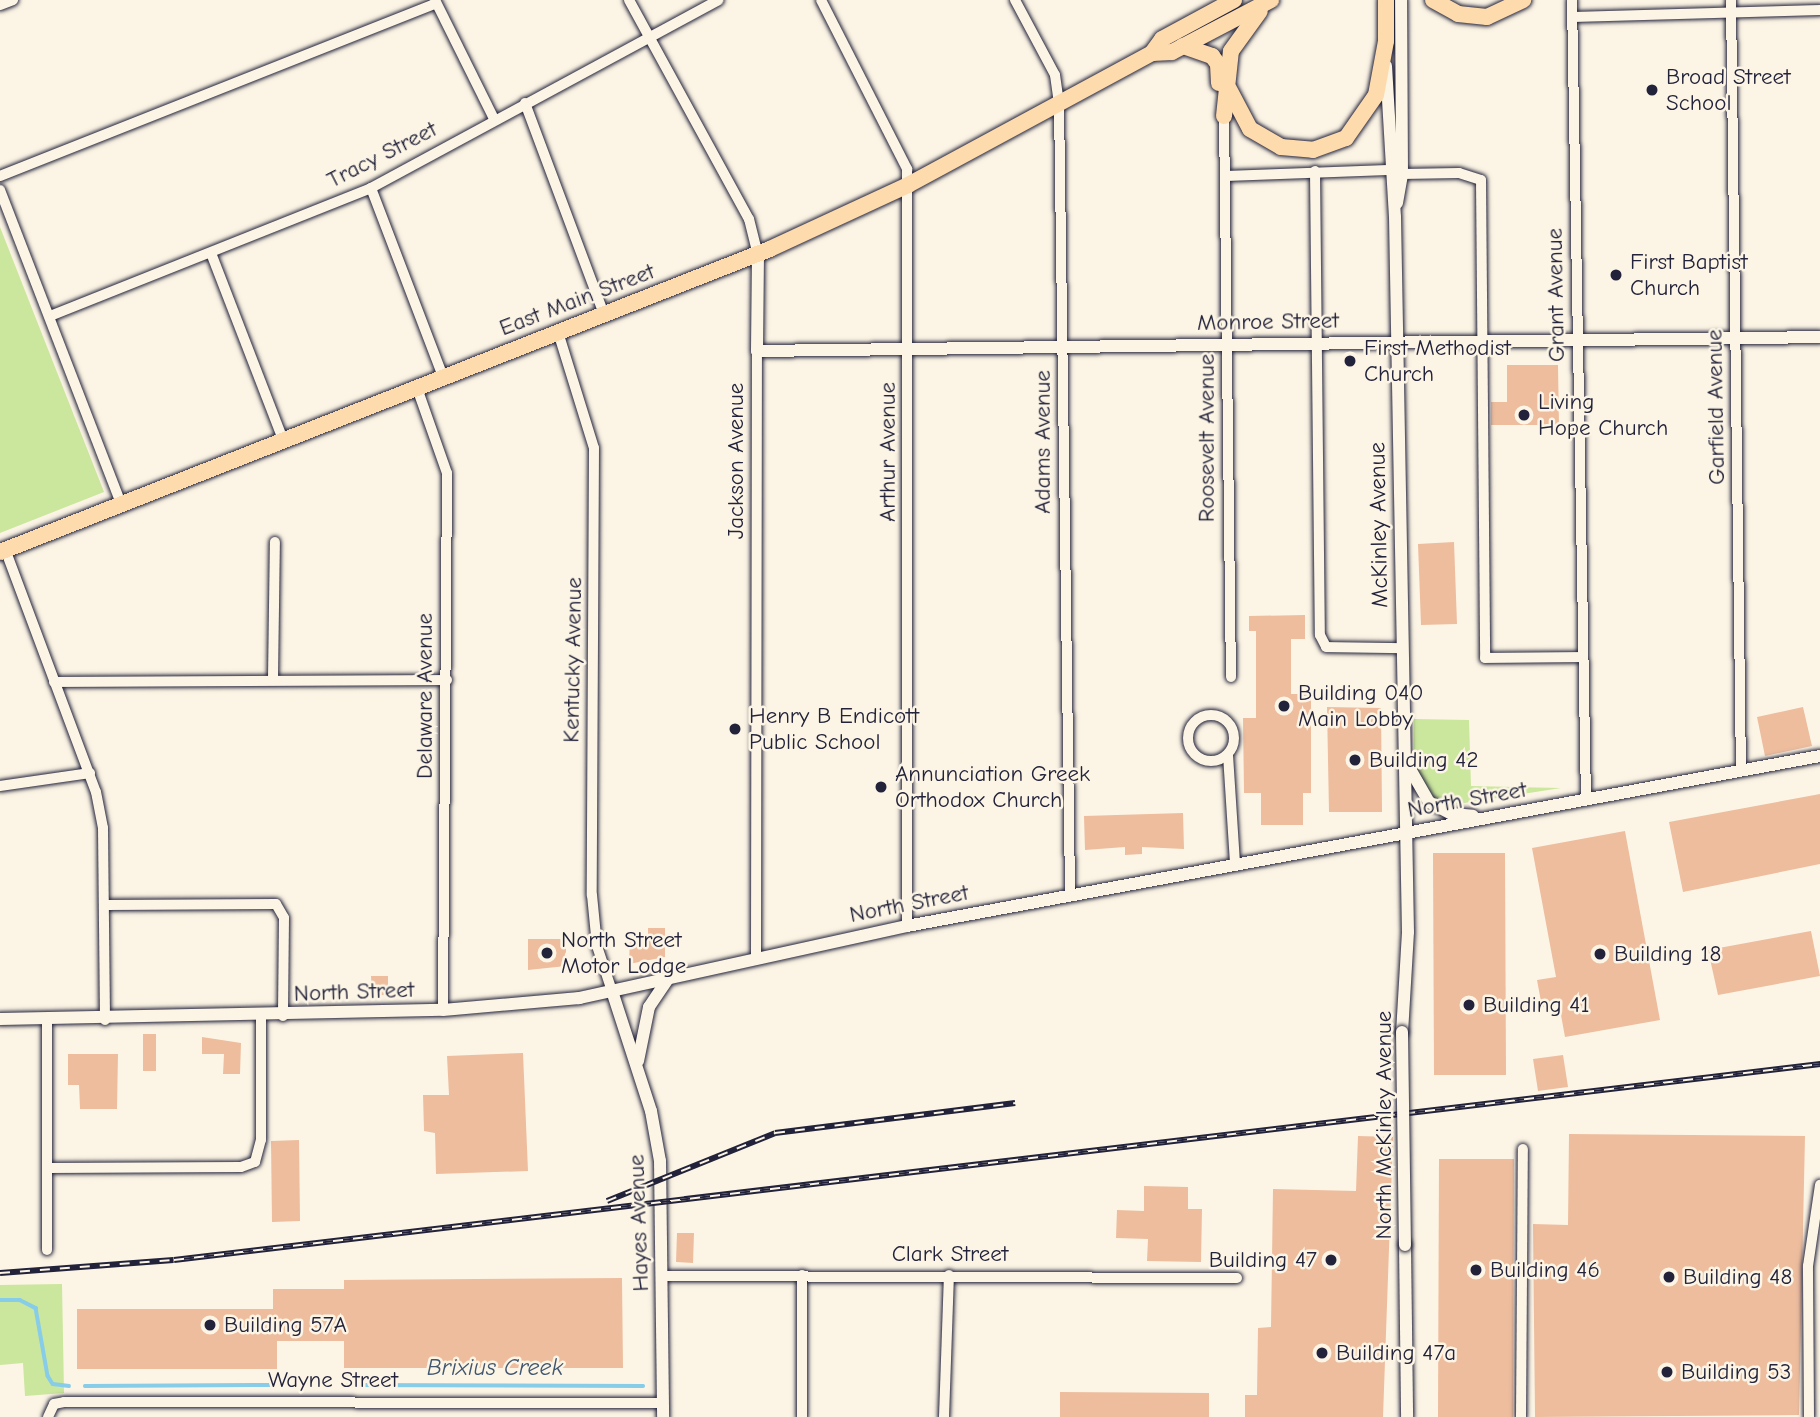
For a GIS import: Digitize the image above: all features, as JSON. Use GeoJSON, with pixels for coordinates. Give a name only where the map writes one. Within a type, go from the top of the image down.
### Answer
{"type":"FeatureCollection","features":[{"type":"Feature","properties":{"kind":"main road"},"geometry":{"type":"LineString","coordinates":[[1229,89],[1239,114],[1264,139],[1296,150],[1331,146],[1353,132],[1371,110],[1386,41],[1386,0]]}},
{"type":"Feature","properties":{"kind":"main road"},"geometry":{"type":"LineString","coordinates":[[1433,0],[1458,14],[1487,17],[1523,0]]}},
{"type":"Feature","properties":{"kind":"main road","name":"East Main Street"},"geometry":{"type":"LineString","coordinates":[[1152,53],[1162,39],[1228,1]]}},
{"type":"Feature","properties":{"kind":"main road","name":"East Main Street"},"geometry":{"type":"LineString","coordinates":[[3,551],[758,254],[908,185],[1152,53],[1183,46],[1270,1]]}},
{"type":"Feature","properties":{"kind":"main road"},"geometry":{"type":"LineString","coordinates":[[1224,116],[1236,40],[1270,1]]}},
{"type":"Feature","properties":{"kind":"main road"},"geometry":{"type":"LineString","coordinates":[[1183,46],[1201,49],[1219,64],[1219,108],[1224,116]]}},
{"type":"Feature","properties":{"kind":"street"},"geometry":{"type":"LineString","coordinates":[[0,5],[13,0]]}},
{"type":"Feature","properties":{"kind":"street","name":"Jackson Avenue"},"geometry":{"type":"LineString","coordinates":[[629,0],[749,219],[758,254],[756,955]]}},
{"type":"Feature","properties":{"kind":"street","name":"Tracy Street"},"geometry":{"type":"LineString","coordinates":[[50,316],[372,188],[494,119],[718,0]]}},
{"type":"Feature","properties":{"kind":"street","name":"Arthur Avenue"},"geometry":{"type":"LineString","coordinates":[[821,0],[905,159],[908,185],[907,926]]}},
{"type":"Feature","properties":{"kind":"street","name":"Adams Avenue"},"geometry":{"type":"LineString","coordinates":[[1014,0],[1055,75],[1059,103],[1070,894]]}},
{"type":"Feature","properties":{"kind":"street","name":"McKinley Avenue"},"geometry":{"type":"LineString","coordinates":[[1395,217],[1402,174],[1401,0]]}},
{"type":"Feature","properties":{"kind":"street","name":"Grant Avenue"},"geometry":{"type":"LineString","coordinates":[[1572,0],[1581,657],[1586,800]]}},
{"type":"Feature","properties":{"kind":"street","name":"Garfield Avenue"},"geometry":{"type":"LineString","coordinates":[[1731,0],[1741,771]]}},
{"type":"Feature","properties":{"kind":"street"},"geometry":{"type":"LineString","coordinates":[[0,176],[436,1],[494,119]]}},
{"type":"Feature","properties":{"kind":"street"},"geometry":{"type":"LineString","coordinates":[[1573,17],[1820,10]]}},
{"type":"Feature","properties":{"kind":"street","name":"McKinley Avenue"},"geometry":{"type":"LineString","coordinates":[[1386,41],[1388,170],[1395,217],[1405,832]]}},
{"type":"Feature","properties":{"kind":"street"},"geometry":{"type":"LineString","coordinates":[[525,103],[604,314]]}},
{"type":"Feature","properties":{"kind":"street","name":"Roosevelt Avenue"},"geometry":{"type":"LineString","coordinates":[[1224,116],[1231,677]]}},
{"type":"Feature","properties":{"kind":"street"},"geometry":{"type":"LineString","coordinates":[[1226,176],[1388,170]]}},
{"type":"Feature","properties":{"kind":"street"},"geometry":{"type":"LineString","coordinates":[[1315,172],[1321,642],[1326,647],[1402,648]]}},
{"type":"Feature","properties":{"kind":"street"},"geometry":{"type":"LineString","coordinates":[[1402,174],[1459,173],[1480,180],[1485,658],[1581,657]]}},
{"type":"Feature","properties":{"kind":"street"},"geometry":{"type":"LineString","coordinates":[[372,188],[443,377]]}},
{"type":"Feature","properties":{"kind":"street"},"geometry":{"type":"LineString","coordinates":[[0,190],[121,504]]}},
{"type":"Feature","properties":{"kind":"street"},"geometry":{"type":"LineString","coordinates":[[211,253],[283,440]]}},
{"type":"Feature","properties":{"kind":"street","name":"Kentucky Avenue"},"geometry":{"type":"LineString","coordinates":[[558,332],[594,448],[592,895],[597,946],[612,991]]}},
{"type":"Feature","properties":{"kind":"street","name":"Monroe Street"},"geometry":{"type":"LineString","coordinates":[[757,351],[1820,337]]}},
{"type":"Feature","properties":{"kind":"street","name":"Delaware Avenue"},"geometry":{"type":"LineString","coordinates":[[417,388],[447,473],[443,1010]]}},
{"type":"Feature","properties":{"kind":"street"},"geometry":{"type":"LineString","coordinates":[[273,678],[275,542]]}},
{"type":"Feature","properties":{"kind":"street"},"geometry":{"type":"LineString","coordinates":[[3,551],[90,773],[103,828],[106,905],[105,1020]]}},
{"type":"Feature","properties":{"kind":"street"},"geometry":{"type":"LineString","coordinates":[[54,682],[273,678],[447,680]]}},
{"type":"Feature","properties":{"kind":"street"},"geometry":{"type":"LineString","coordinates":[[1228,755],[1212,761],[1197,757],[1187,736],[1193,722],[1207,715],[1226,720],[1234,737],[1228,755],[1235,863]]}},
{"type":"Feature","properties":{"kind":"street","name":"North Street"},"geometry":{"type":"LineString","coordinates":[[0,1019],[105,1020],[443,1010],[612,991],[756,955],[1235,863],[1820,756]]}},
{"type":"Feature","properties":{"kind":"street"},"geometry":{"type":"LineString","coordinates":[[1404,757],[1429,802],[1452,814],[1491,818]]}},
{"type":"Feature","properties":{"kind":"street"},"geometry":{"type":"LineString","coordinates":[[0,786],[90,773]]}},
{"type":"Feature","properties":{"kind":"street","name":"North McKinley Avenue"},"geometry":{"type":"LineString","coordinates":[[1405,832],[1408,932],[1402,1032],[1407,1417]]}},
{"type":"Feature","properties":{"kind":"street"},"geometry":{"type":"LineString","coordinates":[[106,905],[276,904],[284,918],[283,1016]]}},
{"type":"Feature","properties":{"kind":"street"},"geometry":{"type":"LineString","coordinates":[[639,1072],[640,1032],[649,1007],[669,977]]}},
{"type":"Feature","properties":{"kind":"street","name":"Hayes Avenue"},"geometry":{"type":"LineString","coordinates":[[612,991],[639,1072],[660,1161],[663,1417]]}},
{"type":"Feature","properties":{"kind":"street"},"geometry":{"type":"LineString","coordinates":[[47,1168],[242,1167],[255,1162],[261,1140],[261,1016]]}},
{"type":"Feature","properties":{"kind":"street"},"geometry":{"type":"LineString","coordinates":[[47,1020],[47,1250]]}},
{"type":"Feature","properties":{"kind":"street"},"geometry":{"type":"LineString","coordinates":[[1521,1417],[1523,1149]]}},
{"type":"Feature","properties":{"kind":"street"},"geometry":{"type":"LineString","coordinates":[[1809,1417],[1808,1266],[1820,1185]]}},
{"type":"Feature","properties":{"kind":"street"},"geometry":{"type":"LineString","coordinates":[[802,1417],[803,1275]]}},
{"type":"Feature","properties":{"kind":"street"},"geometry":{"type":"LineString","coordinates":[[944,1417],[949,1275]]}},
{"type":"Feature","properties":{"kind":"street","name":"Clark Street"},"geometry":{"type":"LineString","coordinates":[[662,1276],[1237,1278]]}},
{"type":"Feature","properties":{"kind":"street","name":"Wayne Street"},"geometry":{"type":"LineString","coordinates":[[48,1414],[64,1402],[663,1403]]}},
{"type":"Feature","properties":{"kind":"green space"},"geometry":{"type":"Polygon","coordinates":[[[0,227],[104,492],[0,533],[0,227]]]}},
{"type":"Feature","properties":{"kind":"green space"},"geometry":{"type":"Polygon","coordinates":[[[1414,719],[1469,720],[1471,786],[1561,788],[1438,807],[1414,781],[1414,719]]]}},
{"type":"Feature","properties":{"kind":"green space"},"geometry":{"type":"Polygon","coordinates":[[[62,1284],[64,1393],[25,1396],[23,1363],[0,1365],[0,1285],[62,1284]]]}},
{"type":"Feature","properties":{"kind":"building"},"geometry":{"type":"Polygon","coordinates":[[[1507,365],[1558,365],[1559,425],[1491,425],[1491,402],[1507,402],[1507,365]]]}},
{"type":"Feature","properties":{"kind":"building"},"geometry":{"type":"Polygon","coordinates":[[[1454,542],[1457,624],[1421,625],[1418,544],[1454,542]]]}},
{"type":"Feature","properties":{"kind":"building","name":"Building 040 Main Lobby"},"geometry":{"type":"Polygon","coordinates":[[[1305,615],[1305,639],[1291,639],[1291,694],[1311,694],[1311,793],[1303,793],[1303,825],[1261,825],[1261,793],[1244,793],[1243,718],[1256,718],[1256,631],[1249,631],[1249,616],[1305,615]]]}},
{"type":"Feature","properties":{"kind":"building","name":"Building 42"},"geometry":{"type":"Polygon","coordinates":[[[1327,707],[1381,708],[1382,812],[1329,812],[1327,707]]]}},
{"type":"Feature","properties":{"kind":"building"},"geometry":{"type":"Polygon","coordinates":[[[1803,707],[1812,746],[1765,756],[1757,717],[1803,707]]]}},
{"type":"Feature","properties":{"kind":"building"},"geometry":{"type":"Polygon","coordinates":[[[1820,794],[1820,864],[1683,892],[1669,822],[1820,794]]]}},
{"type":"Feature","properties":{"kind":"building"},"geometry":{"type":"Polygon","coordinates":[[[1183,813],[1184,849],[1142,847],[1142,854],[1125,855],[1125,847],[1085,850],[1084,816],[1183,813]]]}},
{"type":"Feature","properties":{"kind":"building","name":"Building 18"},"geometry":{"type":"Polygon","coordinates":[[[1625,831],[1660,1020],[1565,1037],[1559,1004],[1542,1007],[1537,980],[1556,977],[1532,848],[1625,831]]]}},
{"type":"Feature","properties":{"kind":"building","name":"Building 41"},"geometry":{"type":"Polygon","coordinates":[[[1433,853],[1505,853],[1506,1075],[1434,1075],[1433,853]]]}},
{"type":"Feature","properties":{"kind":"building"},"geometry":{"type":"Polygon","coordinates":[[[648,928],[665,928],[665,957],[629,964],[630,937],[648,937],[648,928]]]}},
{"type":"Feature","properties":{"kind":"building"},"geometry":{"type":"Polygon","coordinates":[[[1811,931],[1820,976],[1718,995],[1708,950],[1811,931]]]}},
{"type":"Feature","properties":{"kind":"building","name":"North Street Motor Lodge"},"geometry":{"type":"Polygon","coordinates":[[[528,939],[566,939],[566,966],[528,970],[528,939]]]}},
{"type":"Feature","properties":{"kind":"building"},"geometry":{"type":"Polygon","coordinates":[[[371,976],[388,976],[388,995],[372,995],[371,976]]]}},
{"type":"Feature","properties":{"kind":"building"},"geometry":{"type":"Polygon","coordinates":[[[143,1034],[156,1034],[156,1071],[143,1071],[143,1034]]]}},
{"type":"Feature","properties":{"kind":"building"},"geometry":{"type":"Polygon","coordinates":[[[202,1037],[241,1043],[240,1074],[223,1074],[224,1054],[202,1054],[202,1037]]]}},
{"type":"Feature","properties":{"kind":"building"},"geometry":{"type":"Polygon","coordinates":[[[523,1053],[528,1171],[436,1174],[435,1133],[424,1131],[423,1095],[449,1095],[447,1056],[523,1053]]]}},
{"type":"Feature","properties":{"kind":"building"},"geometry":{"type":"Polygon","coordinates":[[[68,1054],[118,1054],[117,1109],[80,1109],[79,1085],[68,1085],[68,1054]]]}},
{"type":"Feature","properties":{"kind":"building"},"geometry":{"type":"Polygon","coordinates":[[[1563,1055],[1568,1087],[1538,1091],[1533,1059],[1563,1055]]]}},
{"type":"Feature","properties":{"kind":"building","name":"Building 48"},"geometry":{"type":"Polygon","coordinates":[[[1569,1134],[1805,1136],[1799,1415],[1535,1417],[1533,1224],[1568,1225],[1569,1134]]]}},
{"type":"Feature","properties":{"kind":"building"},"geometry":{"type":"Polygon","coordinates":[[[1358,1136],[1393,1137],[1383,1417],[1245,1417],[1245,1395],[1257,1395],[1258,1328],[1271,1327],[1273,1189],[1356,1191],[1358,1136]]]}},
{"type":"Feature","properties":{"kind":"building"},"geometry":{"type":"Polygon","coordinates":[[[299,1140],[300,1221],[272,1222],[271,1141],[299,1140]]]}},
{"type":"Feature","properties":{"kind":"building","name":"Building 46"},"geometry":{"type":"Polygon","coordinates":[[[1439,1159],[1514,1159],[1513,1417],[1438,1417],[1439,1159]]]}},
{"type":"Feature","properties":{"kind":"building"},"geometry":{"type":"Polygon","coordinates":[[[1144,1186],[1188,1187],[1188,1209],[1202,1209],[1201,1262],[1147,1261],[1148,1239],[1116,1238],[1117,1210],[1144,1211],[1144,1186]]]}},
{"type":"Feature","properties":{"kind":"building"},"geometry":{"type":"Polygon","coordinates":[[[677,1233],[694,1233],[693,1263],[676,1262],[677,1233]]]}},
{"type":"Feature","properties":{"kind":"building"},"geometry":{"type":"Polygon","coordinates":[[[622,1278],[623,1368],[344,1368],[344,1341],[277,1341],[277,1369],[77,1369],[77,1309],[273,1309],[273,1289],[344,1289],[344,1280],[622,1278]]]}},
{"type":"Feature","properties":{"kind":"building"},"geometry":{"type":"Polygon","coordinates":[[[1060,1392],[1209,1393],[1209,1417],[1060,1417],[1060,1392]]]}},
{"type":"Feature","properties":{"kind":"waterway","name":"Brixius Creek"},"geometry":{"type":"LineString","coordinates":[[0,1300],[20,1300],[36,1308],[48,1376],[53,1384],[69,1386]]}},
{"type":"Feature","properties":{"kind":"waterway","name":"Brixius Creek"},"geometry":{"type":"LineString","coordinates":[[85,1386],[274,1385]]}},
{"type":"Feature","properties":{"kind":"waterway","name":"Brixius Creek"},"geometry":{"type":"LineString","coordinates":[[347,1385],[643,1386]]}},
{"type":"Feature","properties":{"kind":"railway"},"geometry":{"type":"LineString","coordinates":[[0,1273],[174,1260],[1820,1064]]}},
{"type":"Feature","properties":{"kind":"railway"},"geometry":{"type":"LineString","coordinates":[[607,1201],[775,1133],[1015,1103]]}},
{"type":"Feature","properties":{"kind":"place","name":"Broad Street School"},"geometry":{"type":"Point","coordinates":[1652,90]}},
{"type":"Feature","properties":{"kind":"place","name":"First Baptist Church"},"geometry":{"type":"Point","coordinates":[1616,275]}},
{"type":"Feature","properties":{"kind":"place","name":"First Methodist Church"},"geometry":{"type":"Point","coordinates":[1350,361]}},
{"type":"Feature","properties":{"kind":"place","name":"Living Hope Church"},"geometry":{"type":"Point","coordinates":[1524,415]}},
{"type":"Feature","properties":{"kind":"place","name":"Building 040 Main Lobby"},"geometry":{"type":"Point","coordinates":[1284,706]}},
{"type":"Feature","properties":{"kind":"place","name":"Henry B Endicott Public School"},"geometry":{"type":"Point","coordinates":[735,729]}},
{"type":"Feature","properties":{"kind":"place","name":"Building 42"},"geometry":{"type":"Point","coordinates":[1355,760]}},
{"type":"Feature","properties":{"kind":"place","name":"Annunciation Greek Orthodox Church"},"geometry":{"type":"Point","coordinates":[881,787]}},
{"type":"Feature","properties":{"kind":"place","name":"North Street Motor Lodge"},"geometry":{"type":"Point","coordinates":[547,953]}},
{"type":"Feature","properties":{"kind":"place","name":"Building 18"},"geometry":{"type":"Point","coordinates":[1600,954]}},
{"type":"Feature","properties":{"kind":"place","name":"Building 41"},"geometry":{"type":"Point","coordinates":[1469,1005]}},
{"type":"Feature","properties":{"kind":"place","name":"Building 47"},"geometry":{"type":"Point","coordinates":[1331,1260]}},
{"type":"Feature","properties":{"kind":"place","name":"Building 46"},"geometry":{"type":"Point","coordinates":[1476,1270]}},
{"type":"Feature","properties":{"kind":"place","name":"Building 48"},"geometry":{"type":"Point","coordinates":[1669,1277]}},
{"type":"Feature","properties":{"kind":"place","name":"Building 57A"},"geometry":{"type":"Point","coordinates":[210,1325]}},
{"type":"Feature","properties":{"kind":"place","name":"Building 47a"},"geometry":{"type":"Point","coordinates":[1322,1353]}},
{"type":"Feature","properties":{"kind":"place","name":"Building 53"},"geometry":{"type":"Point","coordinates":[1667,1372]}}]}
